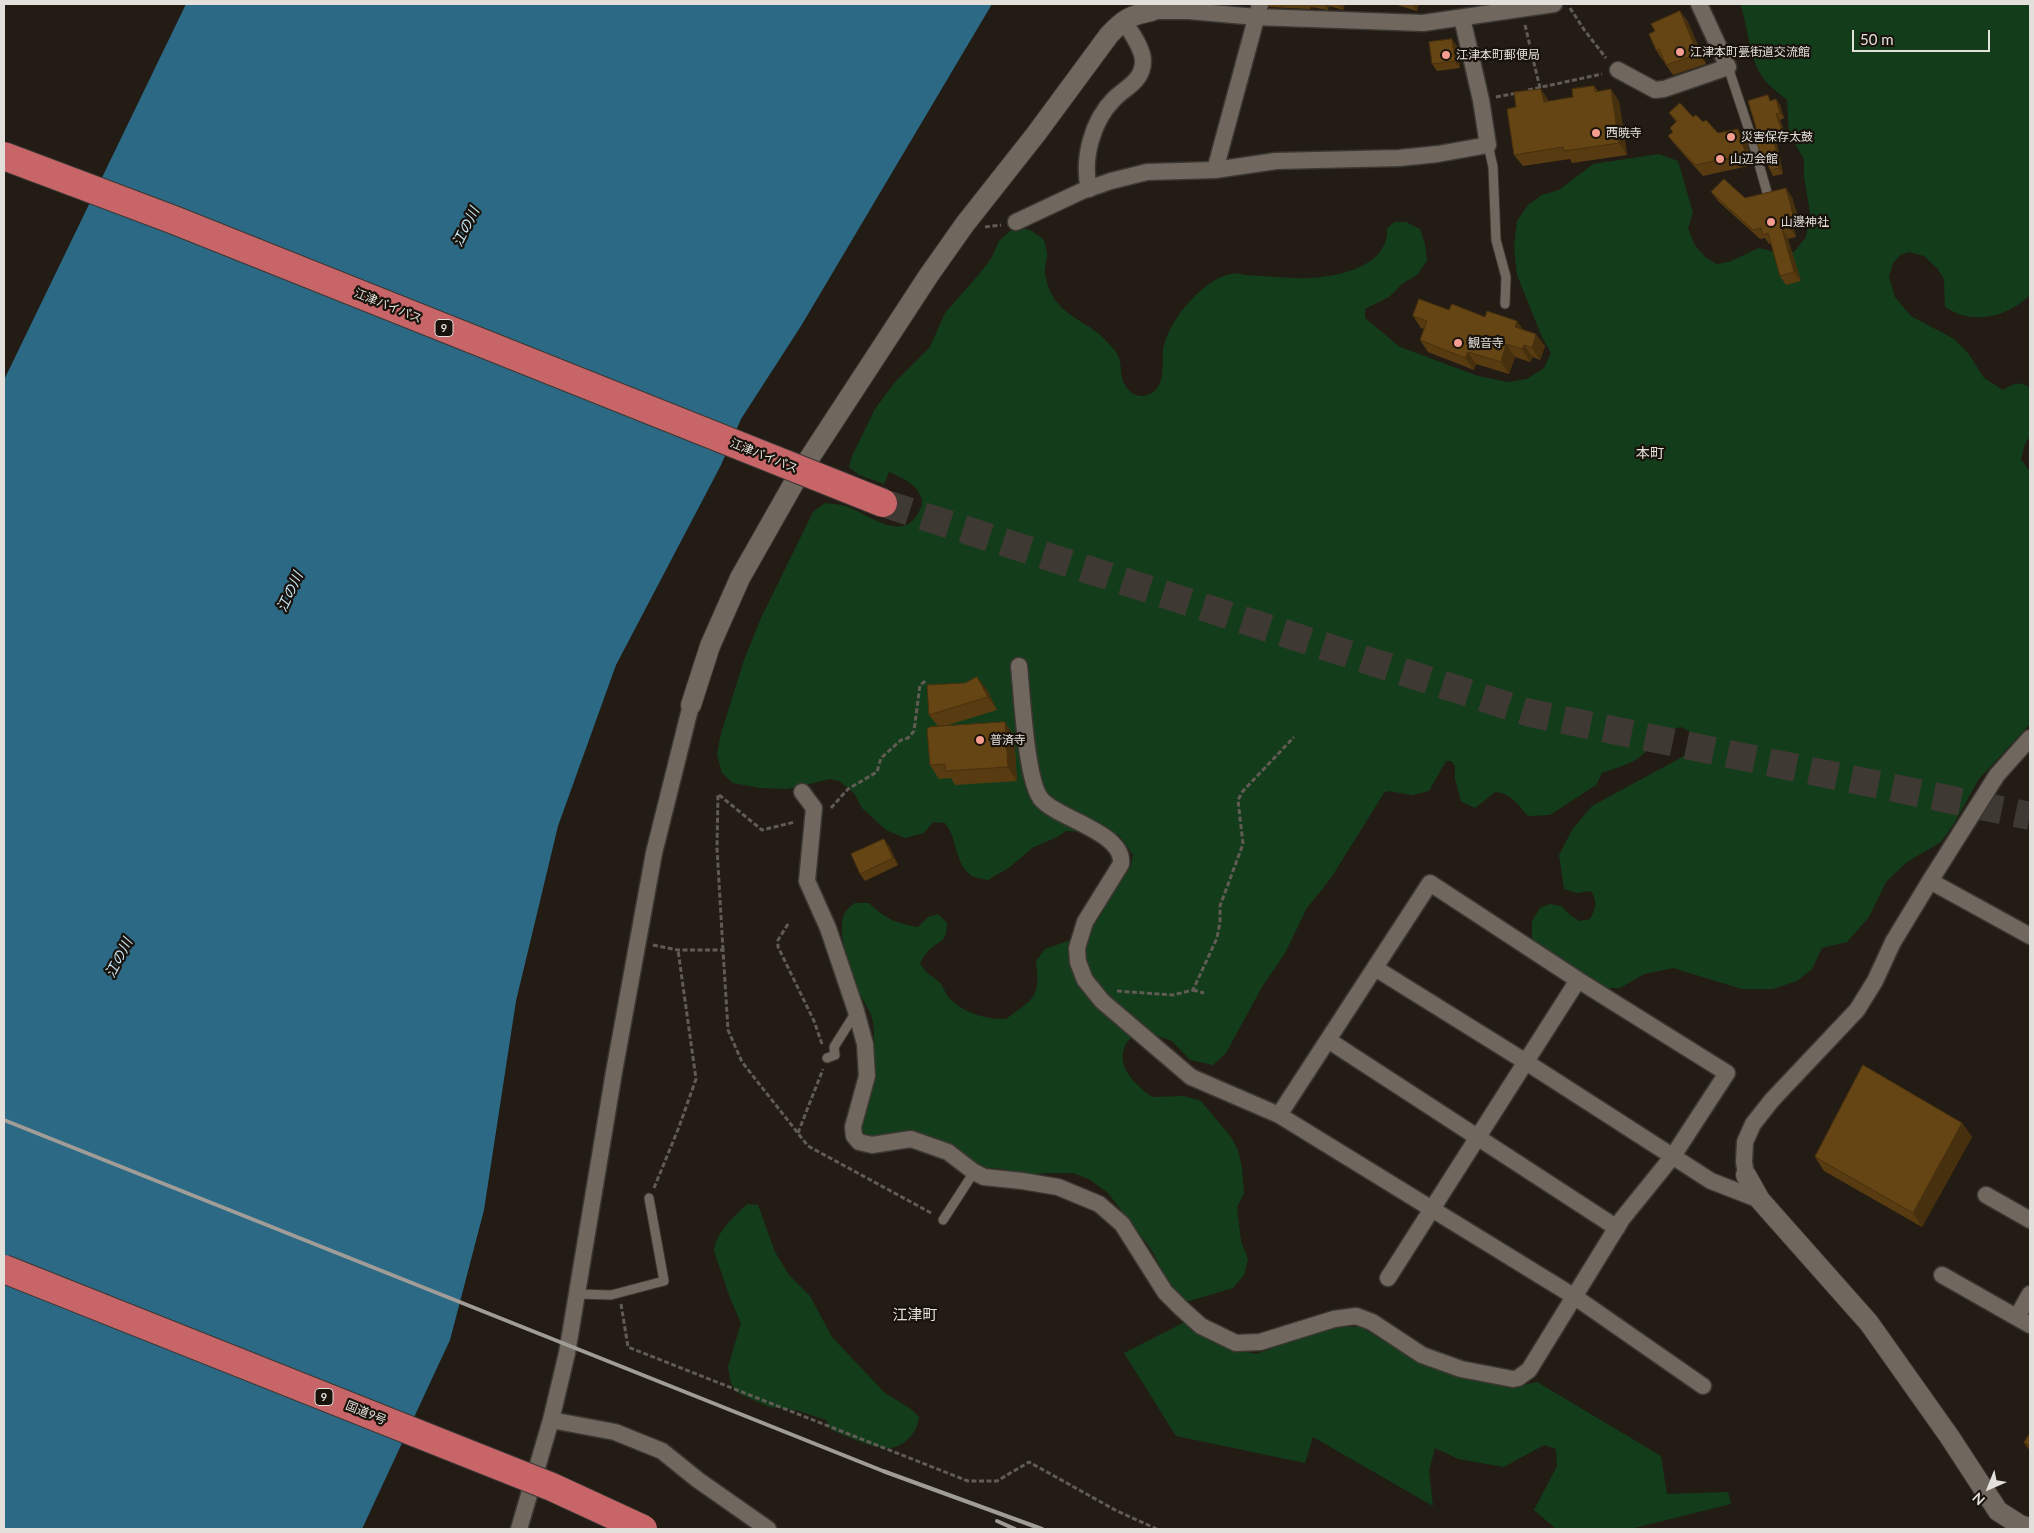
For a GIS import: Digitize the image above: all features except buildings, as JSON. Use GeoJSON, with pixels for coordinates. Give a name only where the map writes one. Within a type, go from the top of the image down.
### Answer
{"type":"FeatureCollection","features":[{"type":"Feature","properties":{"kind":"highway","name":"江津バイパス"},"geometry":{"type":"LineString","coordinates":[[4,156],[174,220],[443,328]]}},
{"type":"Feature","properties":{"kind":"highway","name":"江津バイパス"},"geometry":{"type":"LineString","coordinates":[[470,339],[882,503]]}},
{"type":"Feature","properties":{"kind":"highway","name":"国道9号"},"geometry":{"type":"LineString","coordinates":[[4,1268],[543,1483],[643,1529]]}},
{"type":"Feature","properties":{"kind":"street"},"geometry":{"type":"LineString","coordinates":[[520,1529],[551,1420],[567,1353],[614,1072],[654,853],[691,705],[710,646],[790,471],[965,224],[1036,134],[1109,35],[1123,20],[1136,14],[1152,11],[1258,10],[1390,23],[1423,23],[1554,4]]}},
{"type":"Feature","properties":{"kind":"street"},"geometry":{"type":"LineString","coordinates":[[1618,70],[1655,90],[1664,89],[1728,67],[1699,4]]}},
{"type":"Feature","properties":{"kind":"street"},"geometry":{"type":"LineString","coordinates":[[1215,170],[1258,10]]}},
{"type":"Feature","properties":{"kind":"street"},"geometry":{"type":"LineString","coordinates":[[1016,222],[1069,196],[1147,172],[1215,170],[1276,161],[1399,158],[1438,154],[1488,145],[1481,100],[1462,18]]}},
{"type":"Feature","properties":{"kind":"street"},"geometry":{"type":"LineString","coordinates":[[1089,189],[1086,175],[1094,131],[1108,105],[1134,83],[1142,69],[1143,59],[1141,51],[1123,20]]}},
{"type":"Feature","properties":{"kind":"street"},"geometry":{"type":"LineString","coordinates":[[443,328],[790,471]]}},
{"type":"Feature","properties":{"kind":"street"},"geometry":{"type":"LineString","coordinates":[[1019,666],[1030,776],[1038,796],[1046,804],[1101,834],[1122,856],[1121,864],[1085,922],[1077,948],[1080,967],[1085,980],[1102,1001],[1191,1077],[1279,1115],[1575,1297],[1703,1386]]}},
{"type":"Feature","properties":{"kind":"street"},"geometry":{"type":"LineString","coordinates":[[2030,738],[1997,776],[1930,881],[1893,942],[1875,981],[1857,1010],[1772,1100],[1753,1124],[1745,1142],[1744,1162],[1746,1174],[1760,1200],[1869,1323],[1949,1436],[1998,1511],[2020,1525],[2030,1528]]}},
{"type":"Feature","properties":{"kind":"street"},"geometry":{"type":"LineString","coordinates":[[802,792],[814,813],[807,880],[828,928],[865,1044],[867,1076],[852,1127],[856,1139],[862,1144],[872,1145],[899,1139],[918,1141],[953,1155],[974,1172],[984,1177],[1022,1180],[1058,1187],[1099,1204],[1122,1224],[1170,1298],[1201,1326],[1236,1342],[1260,1342],[1334,1320],[1356,1316],[1372,1322],[1400,1342],[1433,1359],[1461,1369],[1513,1379],[1522,1376],[1529,1370],[1617,1228],[1673,1156],[1727,1073],[1578,980],[1430,883],[1279,1115]]}},
{"type":"Feature","properties":{"kind":"street"},"geometry":{"type":"LineString","coordinates":[[1930,881],[2030,936]]}},
{"type":"Feature","properties":{"kind":"street"},"geometry":{"type":"LineString","coordinates":[[1375,968],[1711,1180],[1760,1200]]}},
{"type":"Feature","properties":{"kind":"street"},"geometry":{"type":"LineString","coordinates":[[1388,1278],[1578,980]]}},
{"type":"Feature","properties":{"kind":"street"},"geometry":{"type":"LineString","coordinates":[[1328,1040],[1617,1228]]}},
{"type":"Feature","properties":{"kind":"street"},"geometry":{"type":"LineString","coordinates":[[1986,1195],[2030,1220]]}},
{"type":"Feature","properties":{"kind":"street"},"geometry":{"type":"LineString","coordinates":[[1942,1274],[2024,1321],[2030,1294]]}},
{"type":"Feature","properties":{"kind":"street"},"geometry":{"type":"LineString","coordinates":[[551,1420],[615,1432],[662,1451],[698,1480],[768,1529]]}},
{"type":"Feature","properties":{"kind":"lane"},"geometry":{"type":"LineString","coordinates":[[1728,67],[1752,139],[1768,196]]}},
{"type":"Feature","properties":{"kind":"lane"},"geometry":{"type":"LineString","coordinates":[[1488,145],[1493,167],[1496,240],[1506,277],[1505,304]]}},
{"type":"Feature","properties":{"kind":"lane"},"geometry":{"type":"LineString","coordinates":[[827,1058],[835,1055],[834,1047],[856,1011]]}},
{"type":"Feature","properties":{"kind":"lane"},"geometry":{"type":"LineString","coordinates":[[943,1220],[974,1172]]}},
{"type":"Feature","properties":{"kind":"lane"},"geometry":{"type":"LineString","coordinates":[[578,1294],[611,1295],[664,1281],[649,1198]]}},
{"type":"Feature","properties":{"kind":"path"},"geometry":{"type":"LineString","coordinates":[[1481,100],[1618,70],[1585,31],[1567,4]]}},
{"type":"Feature","properties":{"kind":"path"},"geometry":{"type":"LineString","coordinates":[[1522,10],[1540,88]]}},
{"type":"Feature","properties":{"kind":"path"},"geometry":{"type":"LineString","coordinates":[[927,680],[920,685],[914,732],[908,738],[901,740],[881,758],[877,772],[848,788],[832,808],[762,830],[718,794],[717,848],[728,1030],[742,1062],[808,1146],[943,1220]]}},
{"type":"Feature","properties":{"kind":"path"},"geometry":{"type":"LineString","coordinates":[[1193,990],[1217,938],[1220,906],[1243,844],[1238,800],[1243,791],[1294,737]]}},
{"type":"Feature","properties":{"kind":"path"},"geometry":{"type":"LineString","coordinates":[[788,924],[778,940],[778,947],[814,1022],[827,1058],[798,1134]]}},
{"type":"Feature","properties":{"kind":"path"},"geometry":{"type":"LineString","coordinates":[[638,942],[678,950],[723,950]]}},
{"type":"Feature","properties":{"kind":"path"},"geometry":{"type":"LineString","coordinates":[[649,1198],[679,1127],[696,1079],[678,950]]}},
{"type":"Feature","properties":{"kind":"path"},"geometry":{"type":"LineString","coordinates":[[1097,993],[1103,990],[1173,995],[1193,990],[1204,993]]}},
{"type":"Feature","properties":{"kind":"path"},"geometry":{"type":"LineString","coordinates":[[620,1293],[628,1347],[968,1481],[997,1481],[1029,1462],[1117,1512],[1157,1529]]}},
{"type":"Feature","properties":{"kind":"green space"},"geometry":{"type":"Polygon","coordinates":[[[1740,4],[2030,4],[2030,295],[2008,311],[1990,316],[1971,317],[1945,307],[1944,279],[1938,269],[1924,256],[1909,252],[1900,255],[1893,263],[1889,277],[1895,297],[1911,316],[1954,339],[1968,353],[1984,378],[2003,390],[2016,384],[2023,384],[2030,388],[2030,436],[2025,444],[2021,459],[2030,472],[2030,724],[1979,779],[1941,842],[1907,862],[1886,882],[1869,917],[1847,942],[1822,948],[1812,969],[1797,981],[1773,989],[1742,989],[1673,968],[1644,974],[1620,988],[1602,988],[1553,959],[1532,938],[1532,921],[1540,908],[1550,904],[1561,906],[1571,916],[1580,921],[1590,919],[1595,905],[1595,898],[1591,891],[1577,893],[1564,889],[1559,855],[1572,830],[1592,806],[1684,756],[1691,743],[1689,731],[1681,727],[1663,734],[1637,759],[1602,773],[1596,785],[1550,815],[1528,816],[1521,807],[1505,794],[1495,792],[1475,808],[1461,801],[1455,779],[1455,766],[1451,761],[1446,761],[1429,791],[1412,795],[1388,791],[1384,793],[1331,878],[1307,908],[1285,953],[1262,987],[1226,1053],[1213,1065],[1190,1060],[1172,1041],[1142,1030],[1126,1043],[1123,1061],[1134,1082],[1152,1097],[1184,1096],[1201,1101],[1231,1137],[1238,1150],[1244,1193],[1237,1207],[1241,1241],[1248,1259],[1244,1275],[1233,1288],[1186,1302],[1169,1283],[1151,1249],[1108,1193],[1089,1179],[1073,1173],[1018,1176],[1004,1169],[974,1167],[885,1139],[857,1136],[870,1080],[874,1037],[871,1015],[856,984],[845,951],[842,928],[846,911],[855,903],[869,903],[891,920],[918,927],[928,917],[938,914],[947,923],[945,937],[927,952],[920,963],[941,984],[949,998],[962,1008],[983,1017],[1006,1019],[1033,996],[1037,983],[1036,961],[1045,949],[1085,935],[1099,918],[1117,885],[1131,866],[1133,855],[1119,835],[1066,831],[1032,848],[1010,867],[988,880],[978,878],[972,876],[962,865],[952,836],[945,823],[933,822],[924,833],[905,838],[886,830],[862,808],[854,793],[839,781],[830,779],[788,789],[760,788],[733,783],[722,773],[717,755],[720,737],[744,660],[761,618],[813,512],[825,503],[845,506],[874,520],[893,526],[902,526],[910,523],[917,515],[922,500],[916,488],[904,479],[889,472],[884,484],[859,475],[849,467],[852,456],[875,409],[895,382],[930,347],[945,313],[981,272],[992,257],[999,241],[1010,231],[1020,227],[1032,231],[1044,240],[1047,255],[1045,274],[1049,289],[1055,300],[1063,309],[1100,335],[1112,347],[1117,353],[1124,384],[1135,395],[1145,396],[1154,392],[1160,383],[1163,350],[1171,327],[1188,303],[1209,284],[1233,274],[1304,278],[1336,275],[1352,270],[1366,264],[1377,255],[1385,244],[1387,229],[1394,222],[1406,222],[1420,229],[1425,244],[1427,261],[1417,275],[1403,283],[1389,297],[1365,309],[1365,318],[1400,347],[1478,376],[1508,382],[1527,379],[1544,368],[1551,353],[1542,337],[1517,275],[1514,247],[1517,221],[1528,205],[1542,195],[1559,190],[1593,164],[1659,154],[1678,161],[1693,213],[1688,228],[1694,244],[1706,258],[1717,264],[1729,262],[1759,248],[1778,253],[1794,252],[1806,237],[1810,213],[1804,176],[1804,159],[1789,134],[1787,100],[1766,82],[1755,62],[1740,4]]]}},
{"type":"Feature","properties":{"kind":"green space"},"geometry":{"type":"Polygon","coordinates":[[[747,1204],[758,1205],[775,1252],[789,1275],[810,1296],[832,1337],[885,1393],[911,1409],[919,1417],[915,1430],[901,1444],[888,1449],[869,1445],[831,1430],[826,1420],[796,1410],[769,1407],[736,1392],[731,1383],[728,1367],[741,1323],[730,1298],[714,1251],[715,1244],[722,1231],[747,1204]]]}},
{"type":"Feature","properties":{"kind":"green space"},"geometry":{"type":"Polygon","coordinates":[[[1187,1321],[1224,1346],[1256,1354],[1330,1327],[1361,1327],[1407,1355],[1514,1387],[1537,1382],[1661,1456],[1667,1494],[1728,1492],[1731,1504],[1630,1529],[1556,1529],[1534,1510],[1557,1466],[1556,1449],[1544,1445],[1504,1467],[1458,1459],[1435,1448],[1429,1471],[1433,1506],[1313,1437],[1305,1463],[1176,1436],[1124,1353],[1187,1321]]]}},
{"type":"Feature","properties":{"kind":"water","name":"江の川"},"geometry":{"type":"Polygon","coordinates":[[[186,4],[992,4],[801,326],[741,419],[721,465],[616,665],[558,826],[516,1001],[484,1210],[450,1340],[362,1529],[4,1529],[4,380],[186,4]]]}},
{"type":"Feature","properties":{"kind":"tunnel"},"geometry":{"type":"LineString","coordinates":[[883,503],[1530,713],[2030,816]]}},
{"type":"Feature","properties":{"kind":"railway"},"geometry":{"type":"LineString","coordinates":[[4,1120],[883,1471],[1042,1529]]}},
{"type":"Feature","properties":{"kind":"railway"},"geometry":{"type":"LineString","coordinates":[[997,1521],[1015,1529]]}},
{"type":"Feature","properties":{"kind":"place","name":"江津本町甍街道交流館"},"geometry":{"type":"Point","coordinates":[1680,52]}},
{"type":"Feature","properties":{"kind":"place","name":"江津本町郵便局"},"geometry":{"type":"Point","coordinates":[1446,55]}},
{"type":"Feature","properties":{"kind":"place","name":"西暁寺"},"geometry":{"type":"Point","coordinates":[1596,133]}},
{"type":"Feature","properties":{"kind":"place","name":"災害保存太鼓"},"geometry":{"type":"Point","coordinates":[1731,137]}},
{"type":"Feature","properties":{"kind":"place","name":"山辺会館"},"geometry":{"type":"Point","coordinates":[1720,159]}},
{"type":"Feature","properties":{"kind":"place","name":"山邊神社"},"geometry":{"type":"Point","coordinates":[1771,222]}},
{"type":"Feature","properties":{"kind":"place","name":"観音寺"},"geometry":{"type":"Point","coordinates":[1458,343]}},
{"type":"Feature","properties":{"kind":"place","name":"普済寺"},"geometry":{"type":"Point","coordinates":[980,740]}},
{"type":"Feature","properties":{"kind":"district","name":"本町"},"geometry":{"type":"Point","coordinates":[1650,453]}},
{"type":"Feature","properties":{"kind":"district","name":"江津町"},"geometry":{"type":"Point","coordinates":[915,1315]}}]}
